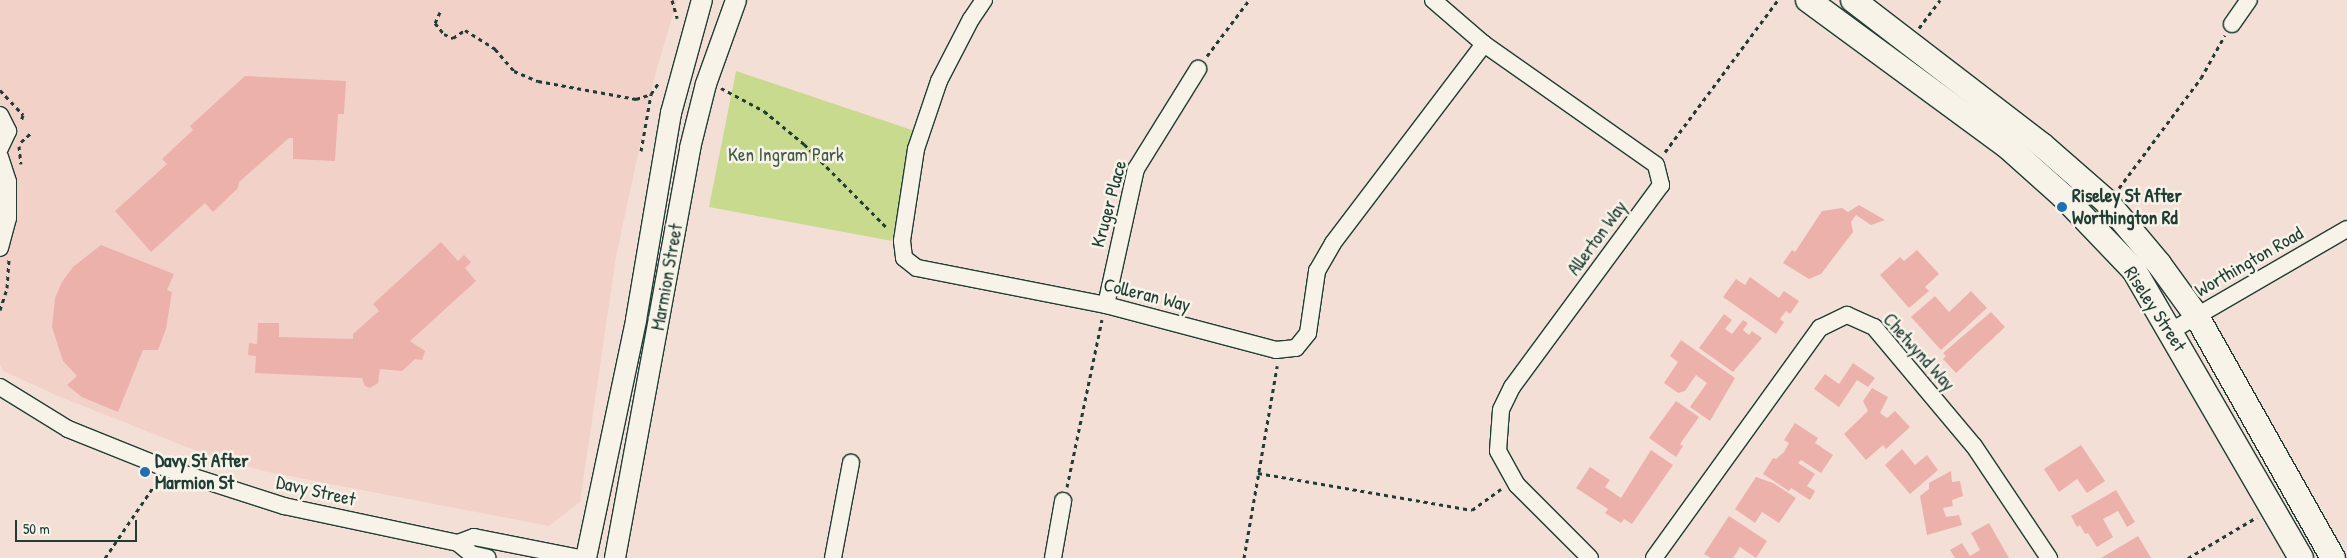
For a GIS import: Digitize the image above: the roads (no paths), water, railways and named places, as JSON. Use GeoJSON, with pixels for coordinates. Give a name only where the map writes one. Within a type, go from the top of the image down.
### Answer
{"type":"FeatureCollection","features":[{"type":"Feature","properties":{"kind":"highway","name":"Riseley Street"},"geometry":{"type":"LineString","coordinates":[[1808,0],[2006,146],[2063,196],[2134,270],[2301,558]]}},
{"type":"Feature","properties":{"kind":"highway","name":"Riseley Street"},"geometry":{"type":"LineString","coordinates":[[1853,0],[2042,145],[2107,202],[2159,264],[2196,315],[2333,558]]}},
{"type":"Feature","properties":{"kind":"main road","name":"Marmion Street"},"geometry":{"type":"LineString","coordinates":[[586,558],[636,320],[671,113],[702,0]]}},
{"type":"Feature","properties":{"kind":"main road","name":"Marmion Street"},"geometry":{"type":"LineString","coordinates":[[615,558],[690,148],[708,76],[736,0]]}},
{"type":"Feature","properties":{"kind":"street","name":"Colleran Way"},"geometry":{"type":"LineString","coordinates":[[984,0],[971,19],[939,80],[916,149],[902,241],[904,258],[917,268],[1106,305],[1276,350],[1296,348],[1308,333],[1317,271],[1334,243],[1484,44]]}},
{"type":"Feature","properties":{"kind":"street"},"geometry":{"type":"LineString","coordinates":[[1433,0],[1484,44]]}},
{"type":"Feature","properties":{"kind":"street"},"geometry":{"type":"LineString","coordinates":[[2232,24],[2249,0]]}},
{"type":"Feature","properties":{"kind":"street","name":"Allerton Way"},"geometry":{"type":"LineString","coordinates":[[1484,44],[1656,165],[1661,185],[1512,387],[1501,410],[1498,451],[1514,479],[1590,558]]}},
{"type":"Feature","properties":{"kind":"street","name":"Kruger Place"},"geometry":{"type":"LineString","coordinates":[[1106,305],[1136,169],[1198,69]]}},
{"type":"Feature","properties":{"kind":"street"},"geometry":{"type":"LineString","coordinates":[[0,115],[8,131],[0,148]]}},
{"type":"Feature","properties":{"kind":"street"},"geometry":{"type":"LineString","coordinates":[[0,157],[8,182],[8,218],[0,248]]}},
{"type":"Feature","properties":{"kind":"street","name":"Worthington Road"},"geometry":{"type":"LineString","coordinates":[[2171,331],[2347,229]]}},
{"type":"Feature","properties":{"kind":"street","name":"Chetwynd Way"},"geometry":{"type":"LineString","coordinates":[[1654,558],[1820,328],[1848,315],[1874,327],[1974,446],[2049,558]]}},
{"type":"Feature","properties":{"kind":"street","name":"Davy Street"},"geometry":{"type":"LineString","coordinates":[[0,387],[31,409],[68,429],[224,487],[284,506],[458,543],[471,554],[488,558]]}},
{"type":"Feature","properties":{"kind":"street","name":"Davy Street"},"geometry":{"type":"LineString","coordinates":[[0,400],[31,409]]}},
{"type":"Feature","properties":{"kind":"street"},"geometry":{"type":"LineString","coordinates":[[833,558],[851,463]]}},
{"type":"Feature","properties":{"kind":"street"},"geometry":{"type":"LineString","coordinates":[[1053,558],[1063,501]]}},
{"type":"Feature","properties":{"kind":"street","name":"Davy Street"},"geometry":{"type":"LineString","coordinates":[[458,543],[474,537],[580,558]]}},
{"type":"Feature","properties":{"kind":"place","name":"Riseley St After Worthington Rd"},"geometry":{"type":"Point","coordinates":[2062,207]}},
{"type":"Feature","properties":{"kind":"place","name":"Davy St After Marmion St"},"geometry":{"type":"Point","coordinates":[145,472]}},
{"type":"Feature","properties":{"kind":"park label","name":"Ken Ingram Park"},"geometry":{"type":"Point","coordinates":[786,155]}}]}
